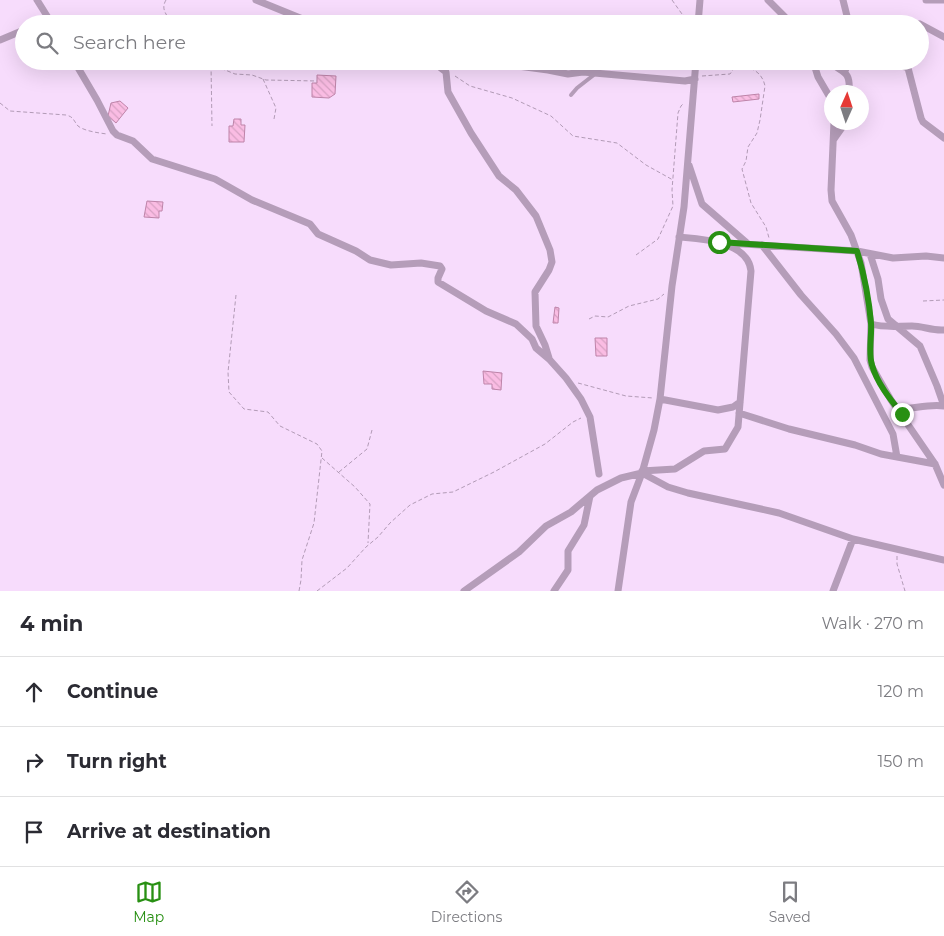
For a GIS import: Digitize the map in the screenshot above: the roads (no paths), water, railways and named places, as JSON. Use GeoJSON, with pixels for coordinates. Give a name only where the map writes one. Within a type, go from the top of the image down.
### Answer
{"type":"FeatureCollection","features":[{"type":"Feature","properties":{"kind":"street"},"geometry":{"type":"LineString","coordinates":[[37,0],[46,15]]}},
{"type":"Feature","properties":{"kind":"street"},"geometry":{"type":"LineString","coordinates":[[256,0],[293,15]]}},
{"type":"Feature","properties":{"kind":"street"},"geometry":{"type":"LineString","coordinates":[[698,15],[700,0]]}},
{"type":"Feature","properties":{"kind":"street"},"geometry":{"type":"LineString","coordinates":[[768,0],[783,15]]}},
{"type":"Feature","properties":{"kind":"street"},"geometry":{"type":"LineString","coordinates":[[843,0],[847,15]]}},
{"type":"Feature","properties":{"kind":"street"},"geometry":{"type":"LineString","coordinates":[[926,0],[944,0]]}},
{"type":"Feature","properties":{"kind":"street"},"geometry":{"type":"LineString","coordinates":[[929,29],[944,37]]}},
{"type":"Feature","properties":{"kind":"street"},"geometry":{"type":"LineString","coordinates":[[0,40],[15,34]]}},
{"type":"Feature","properties":{"kind":"street"},"geometry":{"type":"LineString","coordinates":[[79,70],[117,135],[133,140],[152,158],[215,179],[252,200],[310,224],[315,232],[356,251],[370,260],[391,264],[421,263],[440,266],[442,269],[438,282],[486,311],[516,324],[532,339],[536,348],[566,378],[581,399],[589,415],[599,474]]}},
{"type":"Feature","properties":{"kind":"street"},"geometry":{"type":"LineString","coordinates":[[444,70],[447,75],[448,91],[471,133],[499,176],[516,190],[536,216],[550,250],[552,262],[535,292],[536,326],[546,345],[549,359]]}},
{"type":"Feature","properties":{"kind":"street"},"geometry":{"type":"LineString","coordinates":[[548,70],[568,74],[581,72],[689,81],[694,79]]}},
{"type":"Feature","properties":{"kind":"street"},"geometry":{"type":"LineString","coordinates":[[618,591],[631,502],[654,430],[660,399],[672,286],[684,207],[695,70]]}},
{"type":"Feature","properties":{"kind":"street"},"geometry":{"type":"LineString","coordinates":[[816,70],[824,88]]}},
{"type":"Feature","properties":{"kind":"street"},"geometry":{"type":"LineString","coordinates":[[909,70],[923,122],[943,135]]}},
{"type":"Feature","properties":{"kind":"street"},"geometry":{"type":"LineString","coordinates":[[845,71],[848,85]]}},
{"type":"Feature","properties":{"kind":"street"},"geometry":{"type":"LineString","coordinates":[[834,130],[832,201],[851,235],[861,263],[871,324],[870,360],[877,378],[935,464],[944,485]]}},
{"type":"Feature","properties":{"kind":"street"},"geometry":{"type":"LineString","coordinates":[[834,139],[840,130]]}},
{"type":"Feature","properties":{"kind":"street"},"geometry":{"type":"LineString","coordinates":[[688,163],[702,204],[748,244]]}},
{"type":"Feature","properties":{"kind":"street"},"geometry":{"type":"LineString","coordinates":[[679,237],[723,243],[857,251],[893,258],[920,256],[944,258]]}},
{"type":"Feature","properties":{"kind":"street"},"geometry":{"type":"LineString","coordinates":[[464,591],[519,552],[546,526],[571,512],[605,485],[642,472],[675,469],[704,451],[725,449],[738,428],[750,268],[748,261],[723,243]]}},
{"type":"Feature","properties":{"kind":"street"},"geometry":{"type":"LineString","coordinates":[[762,246],[854,358],[893,434],[897,457]]}},
{"type":"Feature","properties":{"kind":"street"},"geometry":{"type":"LineString","coordinates":[[870,254],[888,320],[920,346],[944,406],[927,405],[907,409],[898,408]]}},
{"type":"Feature","properties":{"kind":"street"},"geometry":{"type":"LineString","coordinates":[[871,324],[882,327],[913,326],[930,330],[944,330]]}},
{"type":"Feature","properties":{"kind":"street"},"geometry":{"type":"LineString","coordinates":[[660,399],[718,410],[733,408],[740,402]]}},
{"type":"Feature","properties":{"kind":"street"},"geometry":{"type":"LineString","coordinates":[[739,413],[789,429],[897,457],[935,464]]}},
{"type":"Feature","properties":{"kind":"street"},"geometry":{"type":"LineString","coordinates":[[642,472],[668,488],[779,513],[853,538],[944,560]]}},
{"type":"Feature","properties":{"kind":"street"},"geometry":{"type":"LineString","coordinates":[[554,591],[566,574],[568,551],[584,525],[590,495]]}},
{"type":"Feature","properties":{"kind":"street"},"geometry":{"type":"LineString","coordinates":[[833,591],[853,538]]}},
{"type":"Feature","properties":{"kind":"lane"},"geometry":{"type":"LineString","coordinates":[[571,95],[596,73]]}}]}
